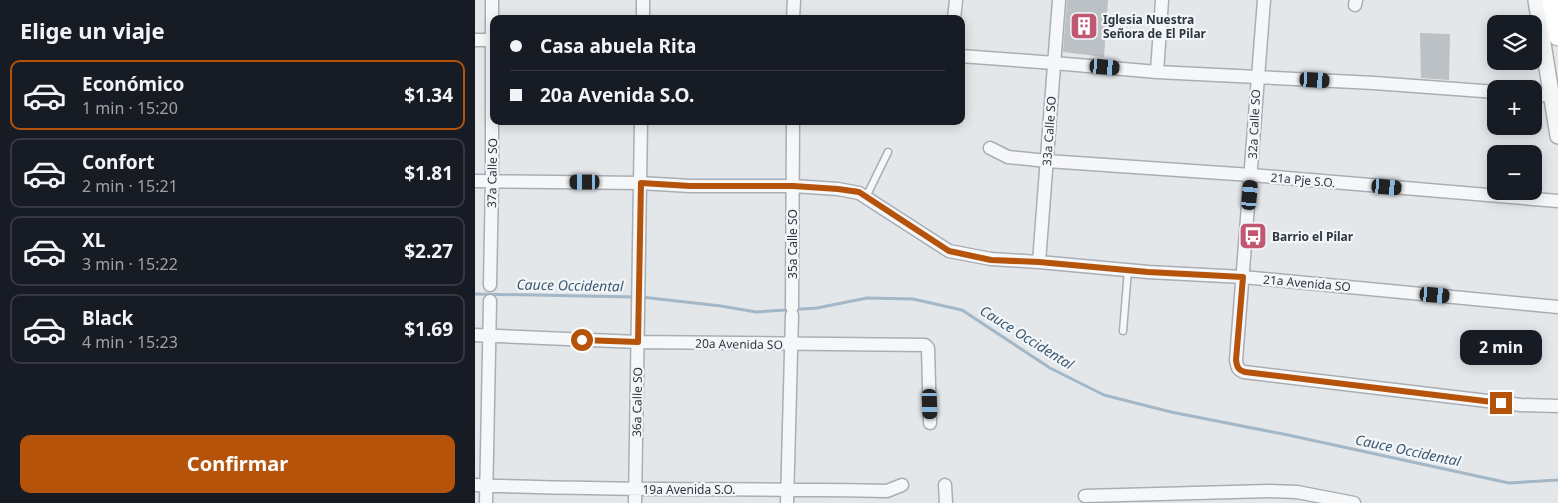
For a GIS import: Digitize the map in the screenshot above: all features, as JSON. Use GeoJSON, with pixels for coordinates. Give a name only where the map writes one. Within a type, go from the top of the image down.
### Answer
{"type":"FeatureCollection","features":[{"type":"Feature","properties":{"kind":"main road"},"geometry":{"type":"LineString","coordinates":[[1552,0],[1558,36]]}},
{"type":"Feature","properties":{"kind":"street","name":"37a Calle SO"},"geometry":{"type":"LineString","coordinates":[[492,0],[492,15]]}},
{"type":"Feature","properties":{"kind":"street"},"geometry":{"type":"LineString","coordinates":[[643,0],[643,15]]}},
{"type":"Feature","properties":{"kind":"street"},"geometry":{"type":"LineString","coordinates":[[793,0],[793,15]]}},
{"type":"Feature","properties":{"kind":"street"},"geometry":{"type":"LineString","coordinates":[[954,15],[956,0]]}},
{"type":"Feature","properties":{"kind":"street","name":"33a Calle SO"},"geometry":{"type":"LineString","coordinates":[[1039,262],[1059,0]]}},
{"type":"Feature","properties":{"kind":"street"},"geometry":{"type":"LineString","coordinates":[[1157,72],[1162,0]]}},
{"type":"Feature","properties":{"kind":"street","name":"32a Calle SO"},"geometry":{"type":"LineString","coordinates":[[1263,0],[1237,367],[1245,372],[1405,392],[1521,405],[1558,406]]}},
{"type":"Feature","properties":{"kind":"street"},"geometry":{"type":"LineString","coordinates":[[1536,0],[1558,136]]}},
{"type":"Feature","properties":{"kind":"street"},"geometry":{"type":"LineString","coordinates":[[475,40],[490,40]]}},
{"type":"Feature","properties":{"kind":"street"},"geometry":{"type":"LineString","coordinates":[[965,56],[1157,72],[1257,76],[1487,91]]}},
{"type":"Feature","properties":{"kind":"street"},"geometry":{"type":"LineString","coordinates":[[1542,95],[1552,96]]}},
{"type":"Feature","properties":{"kind":"street","name":"37a Calle SO"},"geometry":{"type":"LineString","coordinates":[[490,285],[492,125]]}},
{"type":"Feature","properties":{"kind":"street","name":"36a Calle SO"},"geometry":{"type":"LineString","coordinates":[[635,503],[641,125]]}},
{"type":"Feature","properties":{"kind":"street","name":"35a Calle SO"},"geometry":{"type":"LineString","coordinates":[[791,345],[793,125]]}},
{"type":"Feature","properties":{"kind":"street","name":"21a Pje S.O."},"geometry":{"type":"LineString","coordinates":[[991,148],[1008,157],[1047,162],[1251,175],[1558,201]]}},
{"type":"Feature","properties":{"kind":"street","name":"21a Avenida SO"},"geometry":{"type":"LineString","coordinates":[[475,181],[641,183],[690,186],[793,186],[838,189],[859,192],[949,251],[991,260],[1243,277],[1558,307]]}},
{"type":"Feature","properties":{"kind":"street"},"geometry":{"type":"LineString","coordinates":[[486,503],[481,485],[490,335],[490,301]]}},
{"type":"Feature","properties":{"kind":"street","name":"20a Avenida SO"},"geometry":{"type":"LineString","coordinates":[[475,334],[638,342],[925,345],[928,348],[930,423]]}},
{"type":"Feature","properties":{"kind":"street"},"geometry":{"type":"LineString","coordinates":[[787,503],[791,345]]}},
{"type":"Feature","properties":{"kind":"street","name":"19a Avenida S.O."},"geometry":{"type":"LineString","coordinates":[[481,485],[635,490],[787,489],[887,491],[902,485]]}},
{"type":"Feature","properties":{"kind":"street"},"geometry":{"type":"LineString","coordinates":[[945,485],[945,503]]}},
{"type":"Feature","properties":{"kind":"street"},"geometry":{"type":"LineString","coordinates":[[1085,496],[1269,497],[1297,492],[1354,503]]}},
{"type":"Feature","properties":{"kind":"lane"},"geometry":{"type":"LineString","coordinates":[[866,197],[888,152]]}},
{"type":"Feature","properties":{"kind":"lane"},"geometry":{"type":"LineString","coordinates":[[1123,331],[1128,270]]}},
{"type":"Feature","properties":{"kind":"building","name":"Iglesia Nuestra Señora de El Pilar"},"geometry":{"type":"Polygon","coordinates":[[[1067,0],[1108,0],[1104,57],[1063,52],[1067,0]]]}},
{"type":"Feature","properties":{"kind":"building"},"geometry":{"type":"Polygon","coordinates":[[[1420,33],[1450,34],[1449,80],[1421,78],[1420,33]]]}},
{"type":"Feature","properties":{"kind":"waterway","name":"Cauce Occidental"},"geometry":{"type":"LineString","coordinates":[[475,294],[634,297]]}},
{"type":"Feature","properties":{"kind":"waterway","name":"Cauce Occidental"},"geometry":{"type":"LineString","coordinates":[[641,297],[756,312],[817,308],[867,298],[913,299],[962,310],[1050,368],[1104,395],[1171,412],[1288,435],[1509,483],[1558,480]]}},
{"type":"Feature","properties":{"kind":"place","name":"Iglesia Nuestra Señora de El Pilar"},"geometry":{"type":"Point","coordinates":[1084,26]}},
{"type":"Feature","properties":{"kind":"place","name":"Barrio el Pilar"},"geometry":{"type":"Point","coordinates":[1253,236]}},
{"type":"Feature","properties":{"kind":"route"},"geometry":{"type":"LineString","coordinates":[[582,340],[638,342],[641,183],[690,186],[793,186],[838,189],[859,192],[949,251],[991,260],[1243,277],[1236,360],[1237,367],[1245,372],[1501,403]]}}]}
